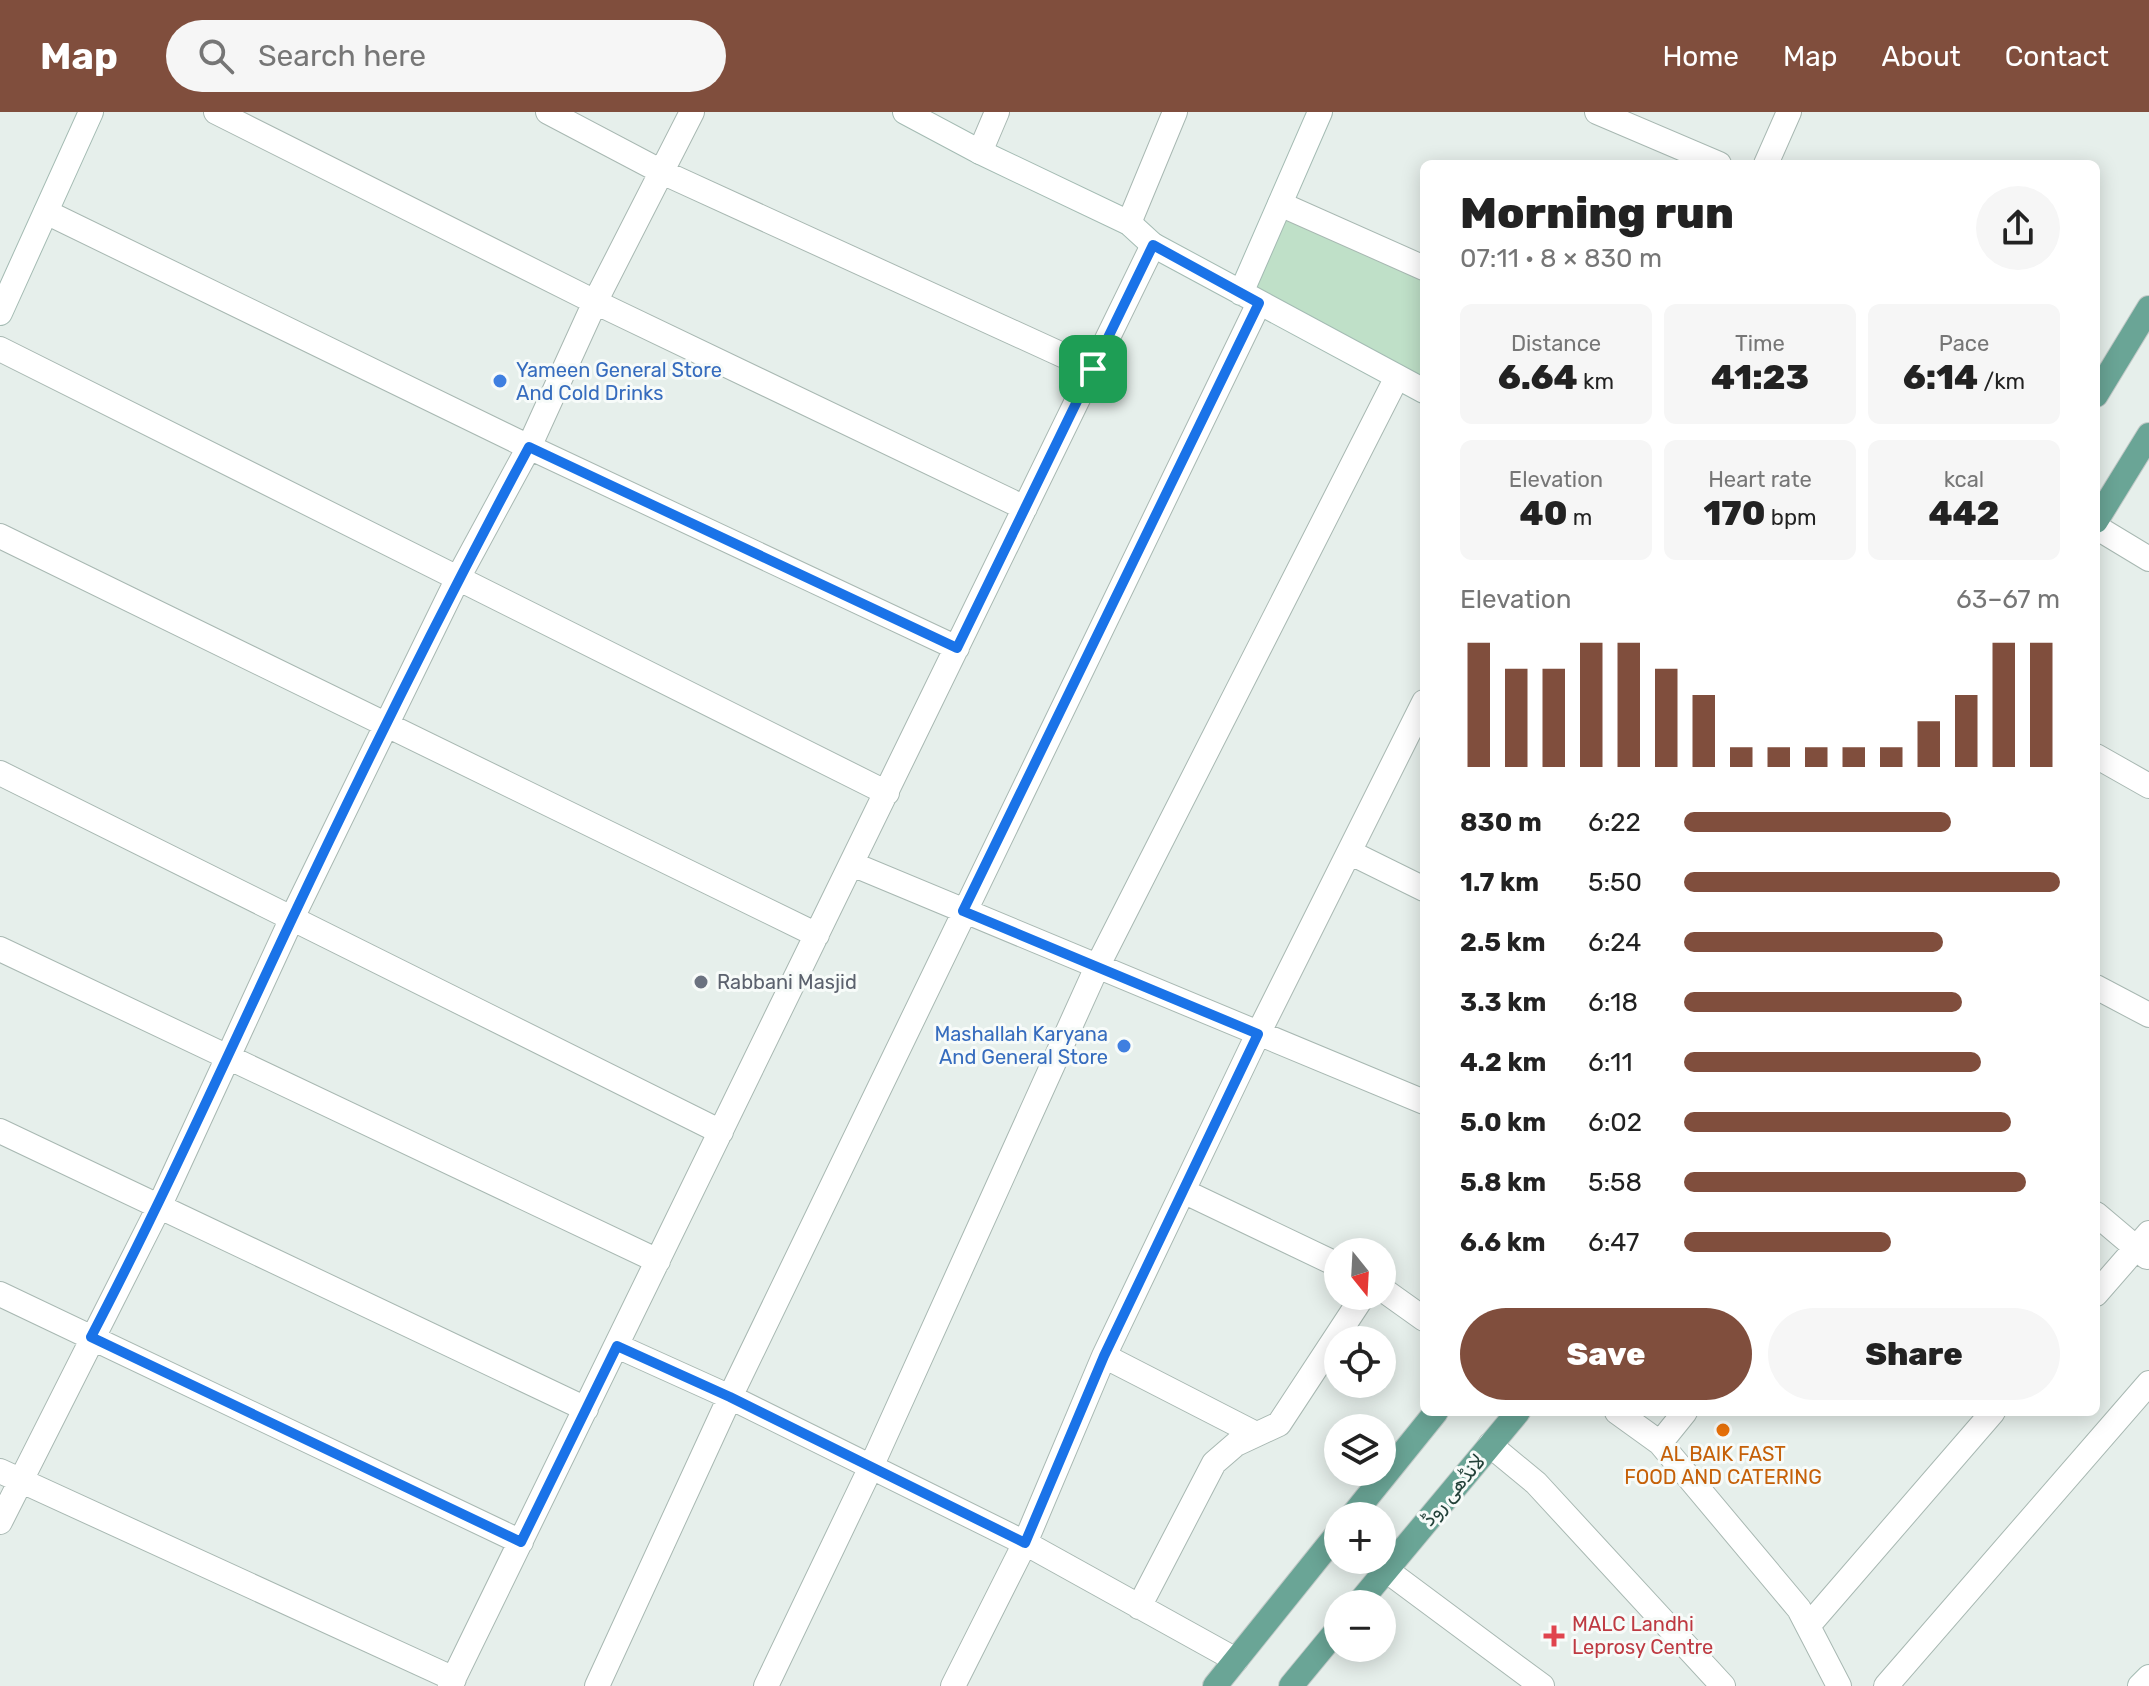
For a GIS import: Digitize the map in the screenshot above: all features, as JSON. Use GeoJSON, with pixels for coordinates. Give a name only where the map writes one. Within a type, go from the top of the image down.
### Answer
{"type":"FeatureCollection","features":[{"type":"Feature","properties":{"kind":"main road"},"geometry":{"type":"LineString","coordinates":[[2100,388],[2149,308]]}},
{"type":"Feature","properties":{"kind":"main road"},"geometry":{"type":"LineString","coordinates":[[2100,517],[2149,435]]}},
{"type":"Feature","properties":{"kind":"main road"},"geometry":{"type":"LineString","coordinates":[[1363,1502],[1433,1416]]}},
{"type":"Feature","properties":{"kind":"main road","name":"لانڈھی روڈ"},"geometry":{"type":"LineString","coordinates":[[1396,1558],[1515,1416]]}},
{"type":"Feature","properties":{"kind":"main road"},"geometry":{"type":"LineString","coordinates":[[1215,1686],[1324,1550]]}},
{"type":"Feature","properties":{"kind":"main road","name":"لانڈھی روڈ"},"geometry":{"type":"LineString","coordinates":[[1370,1590],[1383,1574]]}},
{"type":"Feature","properties":{"kind":"main road"},"geometry":{"type":"LineString","coordinates":[[1291,1686],[1324,1646]]}},
{"type":"Feature","properties":{"kind":"street"},"geometry":{"type":"LineString","coordinates":[[0,313],[91,112]]}},
{"type":"Feature","properties":{"kind":"street"},"geometry":{"type":"LineString","coordinates":[[216,112],[595,302],[1025,508]]}},
{"type":"Feature","properties":{"kind":"street"},"geometry":{"type":"LineString","coordinates":[[548,112],[662,172],[1093,369]]}},
{"type":"Feature","properties":{"kind":"street"},"geometry":{"type":"LineString","coordinates":[[0,1522],[158,1209],[292,918],[458,578],[529,447],[595,302],[692,112]]}},
{"type":"Feature","properties":{"kind":"street"},"geometry":{"type":"LineString","coordinates":[[905,112],[980,152],[1129,223],[1153,245],[1420,389]]}},
{"type":"Feature","properties":{"kind":"street"},"geometry":{"type":"LineString","coordinates":[[980,152],[997,112]]}},
{"type":"Feature","properties":{"kind":"street"},"geometry":{"type":"LineString","coordinates":[[1129,223],[1175,112]]}},
{"type":"Feature","properties":{"kind":"street"},"geometry":{"type":"LineString","coordinates":[[597,1686],[730,1397],[963,911],[1250,298],[1280,204],[1320,112]]}},
{"type":"Feature","properties":{"kind":"street"},"geometry":{"type":"LineString","coordinates":[[1597,112],[1710,160]]}},
{"type":"Feature","properties":{"kind":"street"},"geometry":{"type":"LineString","coordinates":[[1768,160],[1789,112]]}},
{"type":"Feature","properties":{"kind":"street"},"geometry":{"type":"LineString","coordinates":[[1280,204],[1420,266]]}},
{"type":"Feature","properties":{"kind":"street"},"geometry":{"type":"LineString","coordinates":[[46,212],[529,447],[957,648]]}},
{"type":"Feature","properties":{"kind":"street"},"geometry":{"type":"LineString","coordinates":[[0,1471],[452,1682],[1153,245]]}},
{"type":"Feature","properties":{"kind":"street"},"geometry":{"type":"LineString","coordinates":[[0,349],[887,793]]}},
{"type":"Feature","properties":{"kind":"street"},"geometry":{"type":"LineString","coordinates":[[766,1686],[871,1467],[1097,967],[1397,377]]}},
{"type":"Feature","properties":{"kind":"street"},"geometry":{"type":"LineString","coordinates":[[2100,527],[2149,559]]}},
{"type":"Feature","properties":{"kind":"street"},"geometry":{"type":"LineString","coordinates":[[0,536],[817,935]]}},
{"type":"Feature","properties":{"kind":"street"},"geometry":{"type":"LineString","coordinates":[[953,1686],[1025,1543],[1104,1356],[1258,1034],[1420,710]]}},
{"type":"Feature","properties":{"kind":"street"},"geometry":{"type":"LineString","coordinates":[[2100,758],[2149,786]]}},
{"type":"Feature","properties":{"kind":"street"},"geometry":{"type":"LineString","coordinates":[[0,773],[721,1132]]}},
{"type":"Feature","properties":{"kind":"street"},"geometry":{"type":"LineString","coordinates":[[1349,852],[1420,887]]}},
{"type":"Feature","properties":{"kind":"street"},"geometry":{"type":"LineString","coordinates":[[852,864],[1420,1100]]}},
{"type":"Feature","properties":{"kind":"street"},"geometry":{"type":"LineString","coordinates":[[0,949],[658,1261]]}},
{"type":"Feature","properties":{"kind":"street"},"geometry":{"type":"LineString","coordinates":[[2100,989],[2149,1015]]}},
{"type":"Feature","properties":{"kind":"street"},"geometry":{"type":"LineString","coordinates":[[0,1131],[158,1209],[586,1409]]}},
{"type":"Feature","properties":{"kind":"street"},"geometry":{"type":"LineString","coordinates":[[1183,1191],[1324,1258]]}},
{"type":"Feature","properties":{"kind":"street"},"geometry":{"type":"LineString","coordinates":[[2100,1217],[2145,1247],[2100,1290]]}},
{"type":"Feature","properties":{"kind":"street"},"geometry":{"type":"LineString","coordinates":[[0,1294],[521,1542]]}},
{"type":"Feature","properties":{"kind":"street"},"geometry":{"type":"LineString","coordinates":[[1396,1299],[1420,1316]]}},
{"type":"Feature","properties":{"kind":"street"},"geometry":{"type":"LineString","coordinates":[[1139,1607],[1214,1463],[1236,1444],[1279,1424],[1292,1409],[1354,1310]]}},
{"type":"Feature","properties":{"kind":"street"},"geometry":{"type":"LineString","coordinates":[[617,1346],[730,1397],[1025,1543],[1236,1660]]}},
{"type":"Feature","properties":{"kind":"street"},"geometry":{"type":"LineString","coordinates":[[1104,1356],[1256,1434]]}},
{"type":"Feature","properties":{"kind":"street"},"geometry":{"type":"LineString","coordinates":[[1886,1686],[2149,1383]]}},
{"type":"Feature","properties":{"kind":"street"},"geometry":{"type":"LineString","coordinates":[[1623,1416],[1660,1443],[1799,1609],[1839,1686]]}},
{"type":"Feature","properties":{"kind":"street"},"geometry":{"type":"LineString","coordinates":[[1660,1443],[1682,1416]]}},
{"type":"Feature","properties":{"kind":"street"},"geometry":{"type":"LineString","coordinates":[[1808,1626],[1990,1416]]}},
{"type":"Feature","properties":{"kind":"street"},"geometry":{"type":"LineString","coordinates":[[1490,1445],[1536,1483],[1723,1686]]}},
{"type":"Feature","properties":{"kind":"street"},"geometry":{"type":"LineString","coordinates":[[1391,1574],[1542,1686]]}},
{"type":"Feature","properties":{"kind":"street"},"geometry":{"type":"LineString","coordinates":[[2140,1686],[2149,1677]]}},
{"type":"Feature","properties":{"kind":"green space"},"geometry":{"type":"Polygon","coordinates":[[[1280,204],[1420,266],[1420,389],[1241,293],[1280,204]]]}},
{"type":"Feature","properties":{"kind":"place","name":"Yameen General Store And Cold Drinks"},"geometry":{"type":"Point","coordinates":[500,381]}},
{"type":"Feature","properties":{"kind":"place","name":"Rabbani Masjid"},"geometry":{"type":"Point","coordinates":[701,982]}},
{"type":"Feature","properties":{"kind":"place","name":"Mashallah Karyana And General Store"},"geometry":{"type":"Point","coordinates":[1124,1046]}},
{"type":"Feature","properties":{"kind":"place","name":"AL BAIK FAST FOOD AND CATERING"},"geometry":{"type":"Point","coordinates":[1723,1430]}},
{"type":"Feature","properties":{"kind":"place","name":"MALC Landhi Leprosy Centre"},"geometry":{"type":"Point","coordinates":[1554,1636]}},
{"type":"Feature","properties":{"kind":"route"},"geometry":{"type":"LineString","coordinates":[[1153,245],[1259,303],[963,911],[1258,1034],[1104,1356],[1025,1543],[730,1397],[617,1346],[521,1542],[91,1337],[158,1209],[292,918],[458,578],[529,447],[957,648],[1093,369],[1153,245]]}}]}
